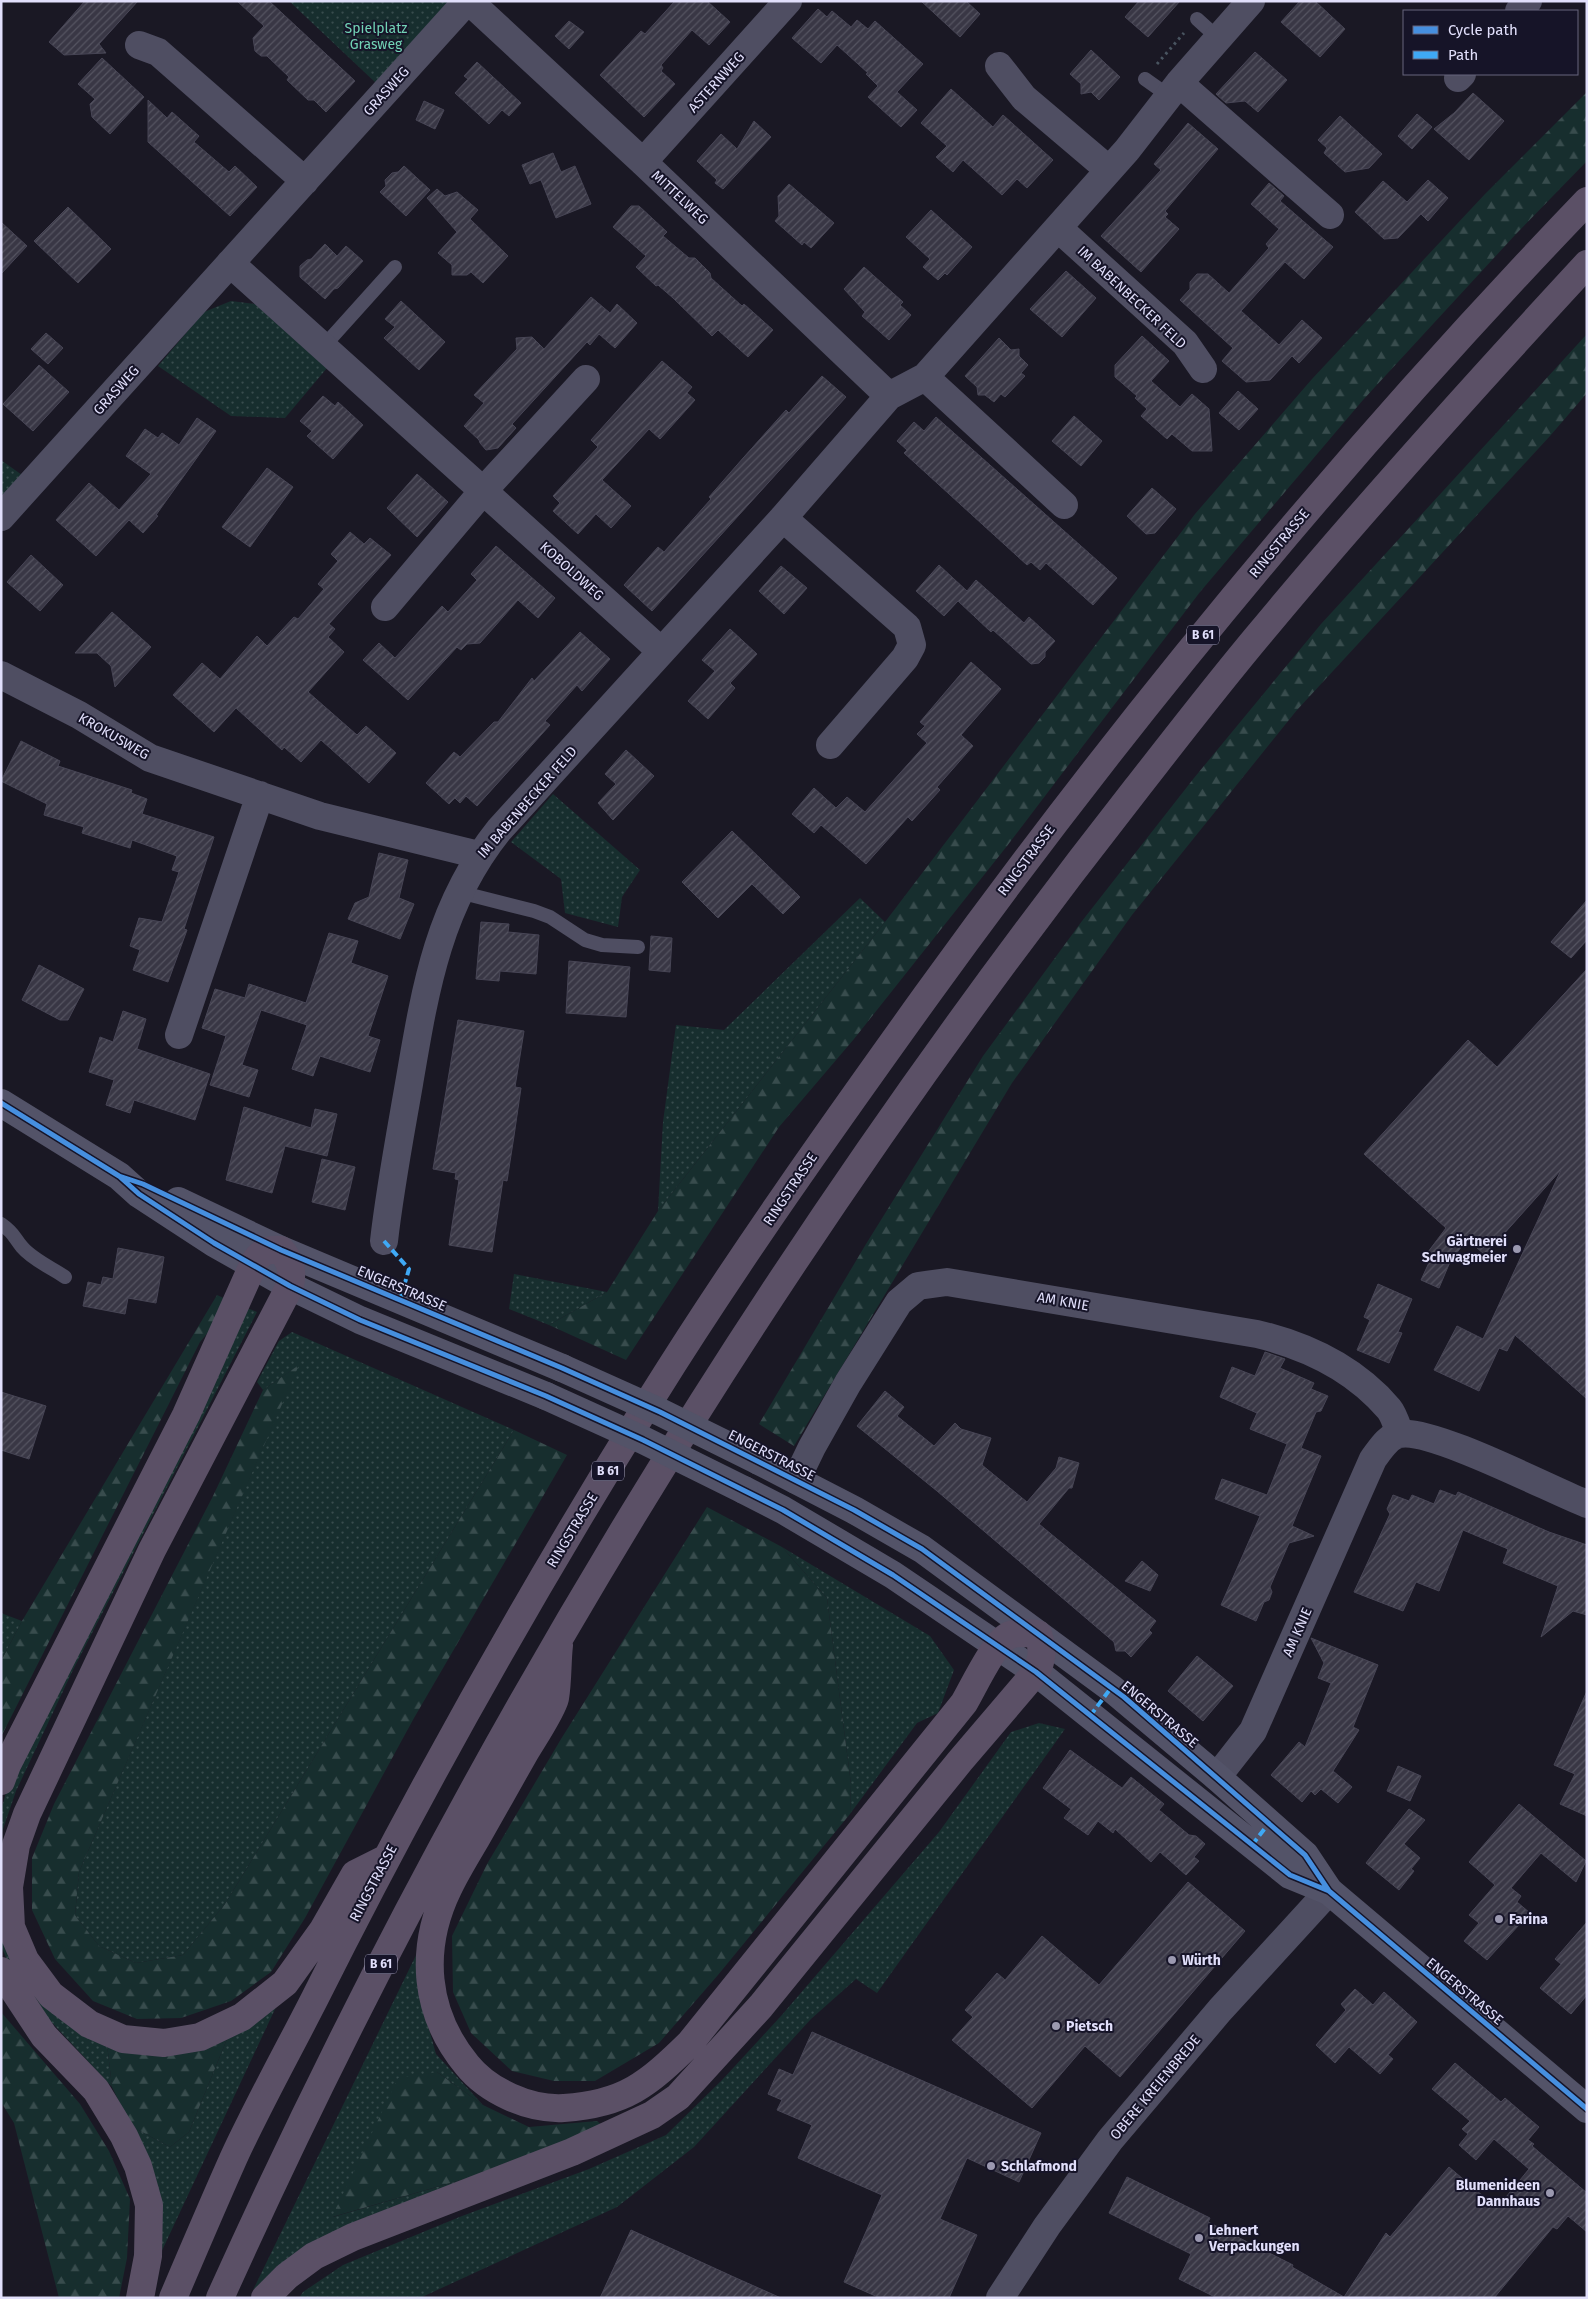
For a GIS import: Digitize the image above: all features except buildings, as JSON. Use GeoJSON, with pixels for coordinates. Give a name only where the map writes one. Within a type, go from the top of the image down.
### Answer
{"type":"FeatureCollection","features":[{"type":"Feature","properties":{"kind":"highway","name":"RINGSTRASSE"},"geometry":{"type":"LineString","coordinates":[[173,2298],[236,2154],[387,1858],[447,1745],[654,1394],[853,1098],[1007,884],[1118,740],[1333,478],[1460,336],[1587,201]]}},
{"type":"Feature","properties":{"kind":"highway","name":"B 61"},"geometry":{"type":"LineString","coordinates":[[220,2298],[269,2189],[347,2029],[428,1873],[559,1639],[696,1412],[793,1263],[961,1021],[1072,871],[1264,627],[1483,376],[1587,264]]}},
{"type":"Feature","properties":{"kind":"highway"},"geometry":{"type":"LineString","coordinates":[[1,1781],[186,1415],[253,1265],[258,1256],[267,1249],[281,1250],[290,1260],[292,1274],[290,1286],[152,1550],[28,1814],[16,1846],[9,1887],[11,1927],[25,1960],[50,1995],[89,2024],[123,2039],[164,2042],[200,2037],[242,2017],[285,1983],[322,1930],[354,1874],[387,1858]]}},
{"type":"Feature","properties":{"kind":"highway"},"geometry":{"type":"LineString","coordinates":[[265,2298],[287,2276],[322,2252],[354,2237],[572,2152],[652,2114],[678,2097],[761,2006],[960,1760],[1036,1672],[1042,1660],[1042,1647],[1038,1634],[1018,1633],[1008,1635],[997,1647],[964,1702],[690,2043],[658,2075],[626,2095],[589,2106],[559,2108],[530,2104],[500,2092],[473,2073],[451,2046],[435,2009],[428,1970],[434,1926],[448,1889],[555,1699],[559,1639]]}},
{"type":"Feature","properties":{"kind":"highway"},"geometry":{"type":"LineString","coordinates":[[1,1971],[44,2036],[96,2090],[124,2136],[138,2166],[149,2205],[148,2256],[140,2298]]}},
{"type":"Feature","properties":{"kind":"main road","name":"ENGERSTRASSE"},"geometry":{"type":"LineString","coordinates":[[1,1103],[119,1176],[139,1194],[290,1286],[360,1320],[546,1396],[643,1440],[783,1510],[893,1576],[1036,1672],[1290,1875],[1329,1891]]}},
{"type":"Feature","properties":{"kind":"main road","name":"ENGERSTRASSE"},"geometry":{"type":"LineString","coordinates":[[119,1176],[143,1184],[281,1250],[562,1368],[660,1412],[796,1480],[922,1549],[1124,1698],[1305,1855],[1329,1891],[1587,2110]]}},
{"type":"Feature","properties":{"kind":"street","name":"MITTELWEG"},"geometry":{"type":"LineString","coordinates":[[468,1],[643,162],[889,396]]}},
{"type":"Feature","properties":{"kind":"street","name":"GRASWEG"},"geometry":{"type":"LineString","coordinates":[[1,517],[468,1]]}},
{"type":"Feature","properties":{"kind":"street","name":"ASTERNWEG"},"geometry":{"type":"LineString","coordinates":[[643,162],[788,1]]}},
{"type":"Feature","properties":{"kind":"street","name":"IM BABENBECKER FELD"},"geometry":{"type":"LineString","coordinates":[[384,1241],[389,1195],[424,997],[434,956],[460,892],[479,855],[499,830],[619,701],[661,651],[783,518],[889,396],[925,377],[1109,170],[1250,1]]}},
{"type":"Feature","properties":{"kind":"street"},"geometry":{"type":"LineString","coordinates":[[139,45],[158,52],[305,181]]}},
{"type":"Feature","properties":{"kind":"street"},"geometry":{"type":"LineString","coordinates":[[999,66],[1024,98],[1109,170]]}},
{"type":"Feature","properties":{"kind":"street"},"geometry":{"type":"LineString","coordinates":[[1174,90],[1330,215]]}},
{"type":"Feature","properties":{"kind":"street","name":"IM BABENBECKER FELD"},"geometry":{"type":"LineString","coordinates":[[1058,228],[1185,343],[1203,369]]}},
{"type":"Feature","properties":{"kind":"street"},"geometry":{"type":"LineString","coordinates":[[230,263],[323,347]]}},
{"type":"Feature","properties":{"kind":"street","name":"KOBOLDWEG"},"geometry":{"type":"LineString","coordinates":[[323,347],[661,651]]}},
{"type":"Feature","properties":{"kind":"street"},"geometry":{"type":"LineString","coordinates":[[925,377],[1064,505]]}},
{"type":"Feature","properties":{"kind":"street"},"geometry":{"type":"LineString","coordinates":[[384,607],[483,490],[586,379]]}},
{"type":"Feature","properties":{"kind":"street"},"geometry":{"type":"LineString","coordinates":[[783,518],[907,627],[912,645],[905,658],[830,745]]}},
{"type":"Feature","properties":{"kind":"street","name":"KROKUSWEG"},"geometry":{"type":"LineString","coordinates":[[1,675],[79,715],[150,758],[320,816],[479,855]]}},
{"type":"Feature","properties":{"kind":"street"},"geometry":{"type":"LineString","coordinates":[[179,1035],[260,795]]}},
{"type":"Feature","properties":{"kind":"street","name":"AM KNIE"},"geometry":{"type":"LineString","coordinates":[[796,1480],[844,1391],[899,1302],[918,1286],[947,1282],[1257,1334],[1288,1342],[1316,1354],[1350,1373],[1390,1410],[1400,1434],[1384,1443],[1373,1459],[1253,1731],[1217,1777]]}},
{"type":"Feature","properties":{"kind":"street"},"geometry":{"type":"LineString","coordinates":[[1400,1434],[1423,1436],[1476,1455],[1587,1504]]}},
{"type":"Feature","properties":{"kind":"street","name":"OBERE KREIENBREDE"},"geometry":{"type":"LineString","coordinates":[[1000,2298],[1047,2226],[1110,2140],[1220,2010],[1329,1891]]}},
{"type":"Feature","properties":{"kind":"lane"},"geometry":{"type":"LineString","coordinates":[[1197,18],[1218,38]]}},
{"type":"Feature","properties":{"kind":"lane"},"geometry":{"type":"LineString","coordinates":[[1145,80],[1174,90]]}},
{"type":"Feature","properties":{"kind":"lane"},"geometry":{"type":"LineString","coordinates":[[323,347],[395,267]]}},
{"type":"Feature","properties":{"kind":"lane"},"geometry":{"type":"LineString","coordinates":[[460,892],[550,917],[585,940],[602,945],[638,947]]}},
{"type":"Feature","properties":{"kind":"lane"},"geometry":{"type":"LineString","coordinates":[[1,1224],[14,1234],[22,1247],[30,1254],[65,1277]]}},
{"type":"Feature","properties":{"kind":"green space","name":"Spielplatz Grasweg"},"geometry":{"type":"Polygon","coordinates":[[[289,1],[446,1],[450,5],[378,85],[289,1]]]}},
{"type":"Feature","properties":{"kind":"green space"},"geometry":{"type":"Polygon","coordinates":[[[1587,92],[1587,161],[1516,234],[1363,400],[1200,592],[1007,846],[854,1039],[779,1127],[626,1360],[549,1325],[607,1292],[658,1211],[885,922],[1195,514],[1312,379],[1485,194],[1587,92]]]}},
{"type":"Feature","properties":{"kind":"green space"},"geometry":{"type":"Polygon","coordinates":[[[231,301],[255,304],[327,368],[285,418],[231,416],[158,366],[204,312],[231,301]]]}},
{"type":"Feature","properties":{"kind":"green space"},"geometry":{"type":"Polygon","coordinates":[[[1587,334],[1587,393],[1550,436],[1297,710],[1132,915],[1012,1083],[794,1446],[759,1424],[866,1244],[983,1056],[1082,921],[1194,778],[1321,624],[1587,334]]]}},
{"type":"Feature","properties":{"kind":"green space"},"geometry":{"type":"Polygon","coordinates":[[[1,460],[22,475],[1,498],[1,460]]]}},
{"type":"Feature","properties":{"kind":"green space"},"geometry":{"type":"Polygon","coordinates":[[[553,794],[640,870],[622,897],[618,927],[565,913],[561,879],[511,842],[553,794]]]}},
{"type":"Feature","properties":{"kind":"green space"},"geometry":{"type":"Polygon","coordinates":[[[860,898],[885,922],[658,1211],[663,1122],[676,1025],[724,1030],[860,898]]]}},
{"type":"Feature","properties":{"kind":"green space"},"geometry":{"type":"Polygon","coordinates":[[[514,1274],[607,1292],[549,1325],[509,1309],[514,1274]]]}},
{"type":"Feature","properties":{"kind":"green space"},"geometry":{"type":"Polygon","coordinates":[[[217,1295],[226,1299],[222,1316],[200,1342],[1,1737],[1,1661],[22,1621],[217,1295]]]}},
{"type":"Feature","properties":{"kind":"green space"},"geometry":{"type":"Polygon","coordinates":[[[247,1308],[257,1312],[73,1670],[16,1791],[1,1835],[1,1810],[6,1793],[247,1308]]]}},
{"type":"Feature","properties":{"kind":"green space"},"geometry":{"type":"Polygon","coordinates":[[[292,1332],[514,1430],[225,1904],[183,1955],[136,1963],[99,1946],[75,1915],[79,1872],[298,1366],[263,1390],[257,1382],[279,1341],[292,1332]]]}},
{"type":"Feature","properties":{"kind":"green space"},"geometry":{"type":"Polygon","coordinates":[[[299,1365],[79,1872],[75,1915],[99,1946],[136,1963],[183,1955],[225,1904],[514,1430],[567,1455],[414,1718],[305,1918],[271,1972],[231,2001],[181,2018],[137,2019],[93,2001],[55,1959],[32,1910],[32,1858],[54,1804],[213,1496],[263,1390],[299,1365]]]}},
{"type":"Feature","properties":{"kind":"green space"},"geometry":{"type":"Polygon","coordinates":[[[707,1507],[782,1547],[827,1598],[851,1784],[850,1814],[718,1975],[659,2043],[595,2081],[554,2081],[512,2071],[471,2033],[453,1992],[452,1936],[487,1864],[561,1739],[707,1507]]]}},
{"type":"Feature","properties":{"kind":"green space"},"geometry":{"type":"Polygon","coordinates":[[[782,1547],[930,1636],[954,1670],[938,1713],[917,1723],[850,1814],[851,1784],[827,1598],[782,1547]]]}},
{"type":"Feature","properties":{"kind":"green space"},"geometry":{"type":"Polygon","coordinates":[[[1,1613],[22,1621],[1,1661],[1,1613]]]}},
{"type":"Feature","properties":{"kind":"green space"},"geometry":{"type":"Polygon","coordinates":[[[1039,1723],[1065,1729],[877,1993],[856,1979],[811,2019],[694,2147],[617,2207],[420,2298],[299,2298],[303,2292],[343,2265],[462,2216],[589,2169],[666,2135],[722,2080],[781,2016],[939,1832],[1011,1732],[1039,1723]]]}},
{"type":"Feature","properties":{"kind":"green space"},"geometry":{"type":"Polygon","coordinates":[[[1,1918],[107,2044],[112,2087],[45,2015],[7,1960],[1,1945],[1,1918]]]}},
{"type":"Feature","properties":{"kind":"green space"},"geometry":{"type":"Polygon","coordinates":[[[419,1949],[420,1997],[436,2054],[483,2105],[437,2072],[333,2217],[485,2173],[282,2268],[253,2290],[419,1949]]]}},
{"type":"Feature","properties":{"kind":"green space"},"geometry":{"type":"Polygon","coordinates":[[[276,2007],[159,2257],[131,2126],[170,2147],[189,2132],[227,2039],[276,2007]]]}},
{"type":"Feature","properties":{"kind":"green space"},"geometry":{"type":"Polygon","coordinates":[[[1,2012],[80,2104],[109,2151],[130,2199],[127,2258],[119,2298],[59,2298],[14,2123],[1,2102],[1,2012]]]}},
{"type":"Feature","properties":{"kind":"green space"},"geometry":{"type":"Polygon","coordinates":[[[227,2039],[189,2132],[170,2147],[131,2126],[112,2087],[107,2044],[227,2039]]]}},
{"type":"Feature","properties":{"kind":"green space"},"geometry":{"type":"Polygon","coordinates":[[[437,2072],[483,2105],[529,2127],[597,2121],[604,2127],[485,2173],[332,2217],[398,2078],[437,2072]]]}},
{"type":"Feature","properties":{"kind":"marked path"},"geometry":{"type":"LineString","coordinates":[[384,1241],[409,1269],[400,1300]]}},
{"type":"Feature","properties":{"kind":"marked path"},"geometry":{"type":"LineString","coordinates":[[1090,1716],[1111,1688]]}},
{"type":"Feature","properties":{"kind":"marked path"},"geometry":{"type":"LineString","coordinates":[[1252,1845],[1269,1823]]}},
{"type":"Feature","properties":{"kind":"cycle path"},"geometry":{"type":"LineString","coordinates":[[1,1103],[119,1176],[139,1194],[214,1243],[290,1286],[360,1320],[546,1396],[643,1440],[783,1510],[893,1575],[1036,1672],[1290,1875],[1329,1891]]}},
{"type":"Feature","properties":{"kind":"cycle path"},"geometry":{"type":"LineString","coordinates":[[119,1176],[143,1184],[281,1250],[562,1368],[660,1412],[854,1510],[922,1549],[1124,1697],[1305,1855],[1329,1891],[1587,2109]]}},
{"type":"Feature","properties":{"kind":"place","name":"Gärtnerei Schwagmeier"},"geometry":{"type":"Point","coordinates":[1517,1249]}},
{"type":"Feature","properties":{"kind":"place","name":"Farina"},"geometry":{"type":"Point","coordinates":[1499,1919]}},
{"type":"Feature","properties":{"kind":"place","name":"Würth"},"geometry":{"type":"Point","coordinates":[1172,1960]}},
{"type":"Feature","properties":{"kind":"place","name":"Pietsch"},"geometry":{"type":"Point","coordinates":[1056,2026]}},
{"type":"Feature","properties":{"kind":"place","name":"Schlafmond"},"geometry":{"type":"Point","coordinates":[991,2166]}},
{"type":"Feature","properties":{"kind":"place","name":"Blumenideen Dannhaus"},"geometry":{"type":"Point","coordinates":[1550,2193]}},
{"type":"Feature","properties":{"kind":"place","name":"Lehnert Verpackungen"},"geometry":{"type":"Point","coordinates":[1199,2238]}}]}
